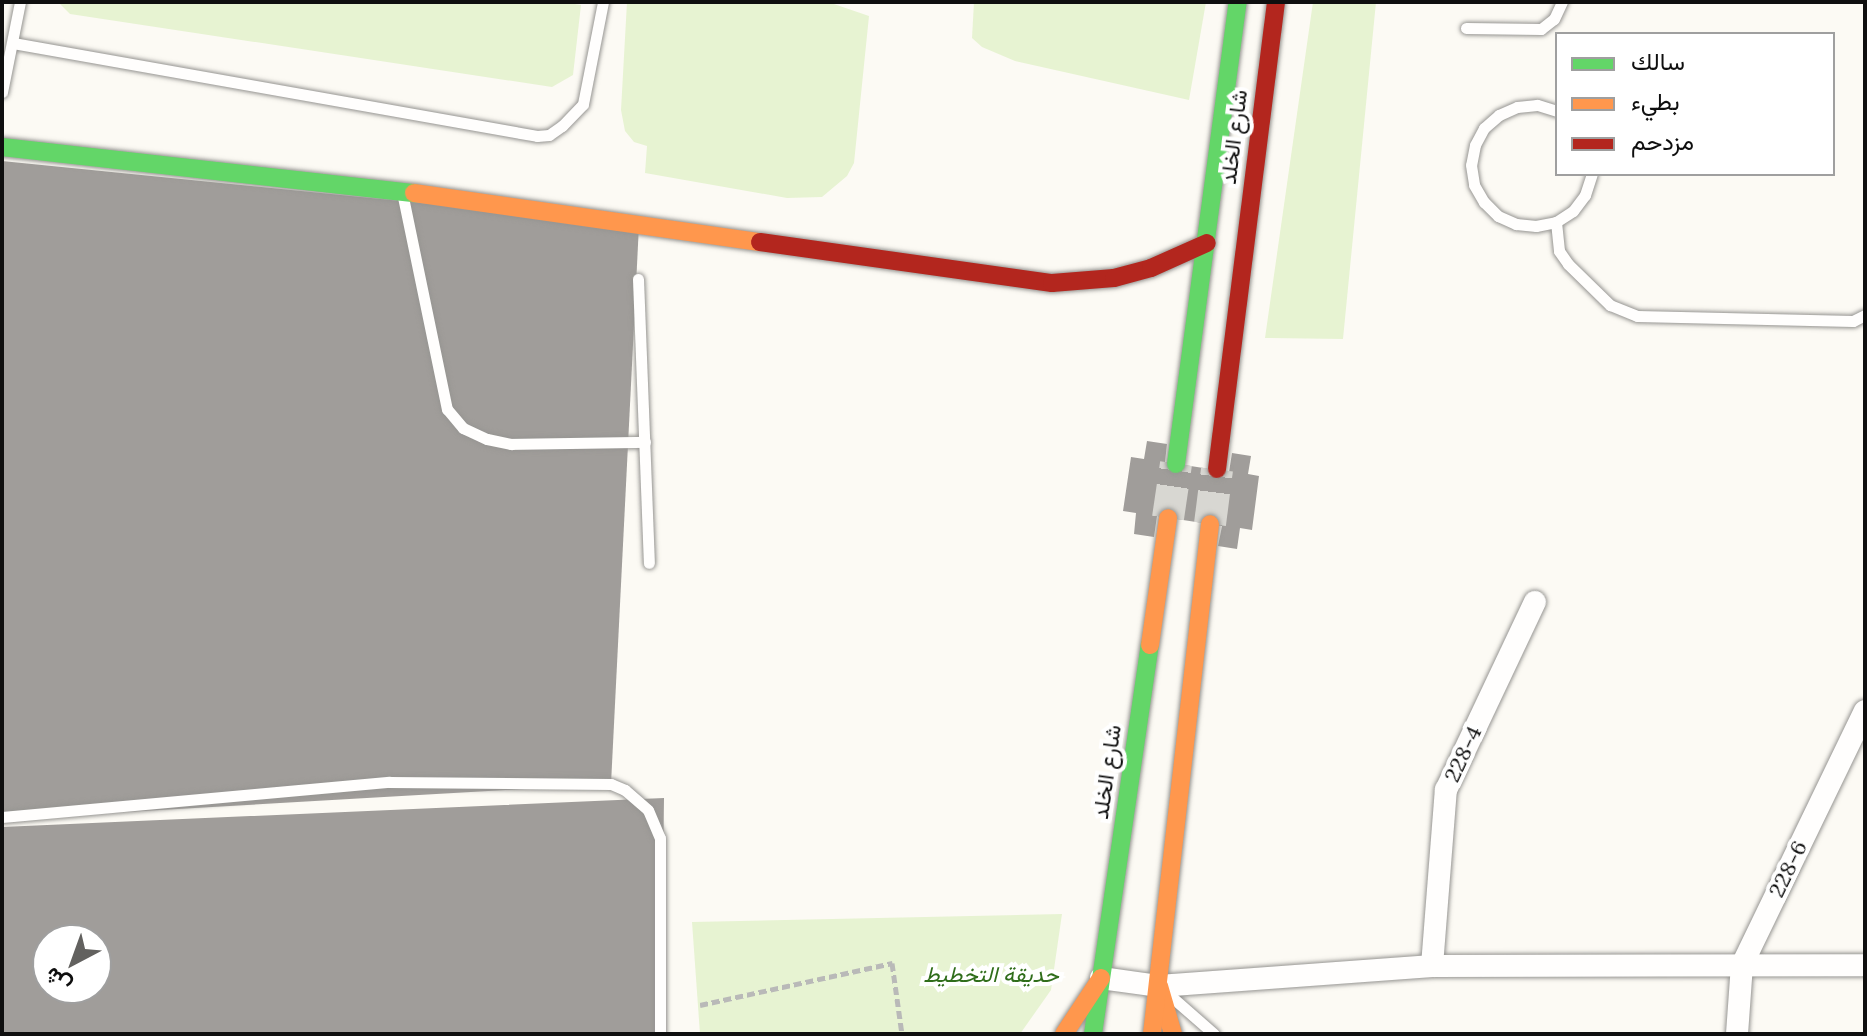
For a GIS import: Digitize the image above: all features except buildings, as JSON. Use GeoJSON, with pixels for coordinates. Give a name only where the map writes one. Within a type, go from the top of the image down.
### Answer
{"type":"FeatureCollection","features":[{"type":"Feature","properties":{"kind":"main road","name":"شارع الخلد"},"geometry":{"type":"LineString","coordinates":[[1176,464],[1238,2]]}},
{"type":"Feature","properties":{"kind":"main road","name":"شارع الخلد"},"geometry":{"type":"LineString","coordinates":[[1217,469],[1276,2]]}},
{"type":"Feature","properties":{"kind":"main road"},"geometry":{"type":"LineString","coordinates":[[2,147],[403,192],[1052,283],[1114,278],[1151,268],[1207,243]]}},
{"type":"Feature","properties":{"kind":"main road","name":"شارع الخلد"},"geometry":{"type":"LineString","coordinates":[[1093,1034],[1168,518]]}},
{"type":"Feature","properties":{"kind":"main road"},"geometry":{"type":"LineString","coordinates":[[1152,1034],[1210,524]]}},
{"type":"Feature","properties":{"kind":"main road"},"geometry":{"type":"LineString","coordinates":[[1064,1034],[1101,978]]}},
{"type":"Feature","properties":{"kind":"main road"},"geometry":{"type":"LineString","coordinates":[[1159,986],[1173,1034]]}},
{"type":"Feature","properties":{"kind":"street","name":"228-4"},"geometry":{"type":"LineString","coordinates":[[1432,966],[1446,790],[1535,602]]}},
{"type":"Feature","properties":{"kind":"street","name":"228-6"},"geometry":{"type":"LineString","coordinates":[[1737,1034],[1742,965],[1865,711]]}},
{"type":"Feature","properties":{"kind":"street"},"geometry":{"type":"LineString","coordinates":[[1101,978],[1159,986],[1432,966],[1865,965]]}},
{"type":"Feature","properties":{"kind":"lane"},"geometry":{"type":"LineString","coordinates":[[2,92],[20,2]]}},
{"type":"Feature","properties":{"kind":"lane"},"geometry":{"type":"LineString","coordinates":[[13,43],[537,136],[549,135],[562,126],[583,104],[603,2]]}},
{"type":"Feature","properties":{"kind":"lane"},"geometry":{"type":"LineString","coordinates":[[1466,28],[1541,29],[1554,19],[1562,2]]}},
{"type":"Feature","properties":{"kind":"lane"},"geometry":{"type":"LineString","coordinates":[[1555,110],[1537,105],[1499,115],[1484,128],[1475,145],[1471,165],[1474,185],[1484,202],[1498,216],[1516,224],[1536,226],[1556,222],[1573,211],[1585,195],[1591,176]]}},
{"type":"Feature","properties":{"kind":"lane"},"geometry":{"type":"LineString","coordinates":[[403,192],[447,409],[463,428],[487,439],[511,444],[645,442]]}},
{"type":"Feature","properties":{"kind":"lane"},"geometry":{"type":"LineString","coordinates":[[1556,222],[1559,251],[1568,264],[1610,305],[1637,316],[1853,321],[1865,315]]}},
{"type":"Feature","properties":{"kind":"lane"},"geometry":{"type":"LineString","coordinates":[[638,279],[649,563]]}},
{"type":"Feature","properties":{"kind":"lane"},"geometry":{"type":"LineString","coordinates":[[2,817],[389,782],[611,784],[648,810],[660,838],[660,1034]]}},
{"type":"Feature","properties":{"kind":"lane"},"geometry":{"type":"LineString","coordinates":[[1159,986],[1214,1034]]}},
{"type":"Feature","properties":{"kind":"path"},"geometry":{"type":"LineString","coordinates":[[700,1005],[892,963],[902,1034]]}},
{"type":"Feature","properties":{"kind":"green space"},"geometry":{"type":"Polygon","coordinates":[[[58,2],[563,2],[581,5],[573,75],[552,87],[70,14],[58,2]]]}},
{"type":"Feature","properties":{"kind":"green space"},"geometry":{"type":"Polygon","coordinates":[[[627,2],[828,2],[869,16],[854,163],[847,176],[822,197],[787,198],[645,173],[647,146],[634,142],[625,131],[621,110],[627,2]]]}},
{"type":"Feature","properties":{"kind":"green space"},"geometry":{"type":"Polygon","coordinates":[[[974,2],[1206,2],[1189,100],[1015,61],[982,47],[972,38],[974,2]]]}},
{"type":"Feature","properties":{"kind":"green space"},"geometry":{"type":"Polygon","coordinates":[[[1313,2],[1376,2],[1343,339],[1265,338],[1313,2]]]}},
{"type":"Feature","properties":{"kind":"green space","name":"حديقة التخطيط"},"geometry":{"type":"Polygon","coordinates":[[[1062,914],[1051,990],[1020,1034],[700,1034],[692,922],[1062,914]]]}},
{"type":"Feature","properties":{"kind":"tunnel"},"geometry":{"type":"LineString","coordinates":[[1168,518],[1176,464]]}},
{"type":"Feature","properties":{"kind":"tunnel"},"geometry":{"type":"LineString","coordinates":[[1210,524],[1217,469]]}},
{"type":"Feature","properties":{"kind":"traffic: fast"},"geometry":{"type":"LineString","coordinates":[[1176,464],[1238,2]]}},
{"type":"Feature","properties":{"kind":"traffic: fast"},"geometry":{"type":"LineString","coordinates":[[2,147],[414,193]]}},
{"type":"Feature","properties":{"kind":"traffic: fast"},"geometry":{"type":"LineString","coordinates":[[1093,1034],[1150,645]]}},
{"type":"Feature","properties":{"kind":"traffic: slow"},"geometry":{"type":"LineString","coordinates":[[414,193],[760,242]]}},
{"type":"Feature","properties":{"kind":"traffic: slow"},"geometry":{"type":"LineString","coordinates":[[1150,645],[1168,518]]}},
{"type":"Feature","properties":{"kind":"traffic: slow"},"geometry":{"type":"LineString","coordinates":[[1152,1034],[1210,524]]}},
{"type":"Feature","properties":{"kind":"traffic: slow"},"geometry":{"type":"LineString","coordinates":[[1064,1034],[1101,978]]}},
{"type":"Feature","properties":{"kind":"traffic: slow"},"geometry":{"type":"LineString","coordinates":[[1159,986],[1173,1034]]}},
{"type":"Feature","properties":{"kind":"traffic: jam"},"geometry":{"type":"LineString","coordinates":[[1217,469],[1276,2]]}},
{"type":"Feature","properties":{"kind":"traffic: jam"},"geometry":{"type":"LineString","coordinates":[[760,242],[1052,283],[1114,278],[1151,268],[1207,243]]}}]}
